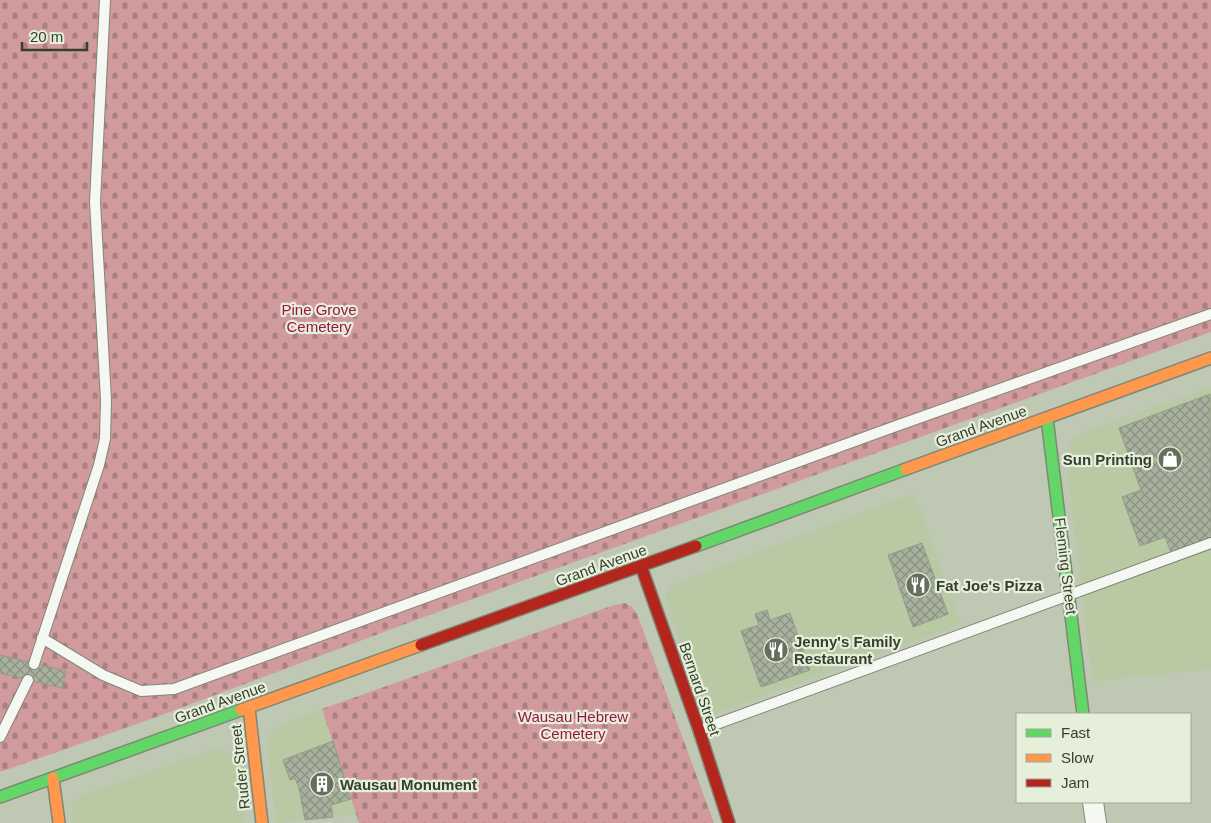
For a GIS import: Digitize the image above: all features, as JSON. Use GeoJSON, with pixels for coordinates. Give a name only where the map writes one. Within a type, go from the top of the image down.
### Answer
{"type":"FeatureCollection","features":[{"type":"Feature","properties":{"kind":"main road","name":"Grand Avenue"},"geometry":{"type":"LineString","coordinates":[[3,793],[53,778],[249,708],[1211,358]]}},
{"type":"Feature","properties":{"kind":"main road","name":"Fleming Street"},"geometry":{"type":"LineString","coordinates":[[1047,418],[1070,594],[1083,713]]}},
{"type":"Feature","properties":{"kind":"main road","name":"Bernard Street"},"geometry":{"type":"LineString","coordinates":[[641,566],[699,730],[728,823]]}},
{"type":"Feature","properties":{"kind":"main road","name":"Ruder Street"},"geometry":{"type":"LineString","coordinates":[[249,708],[262,823]]}},
{"type":"Feature","properties":{"kind":"main road"},"geometry":{"type":"LineString","coordinates":[[53,778],[59,823]]}},
{"type":"Feature","properties":{"kind":"street"},"geometry":{"type":"LineString","coordinates":[[1093,803],[1096,823]]}},
{"type":"Feature","properties":{"kind":"lane"},"geometry":{"type":"LineString","coordinates":[[34,664],[99,465],[105,438],[106,378],[95,202],[105,0]]}},
{"type":"Feature","properties":{"kind":"lane"},"geometry":{"type":"LineString","coordinates":[[42,638],[103,675],[141,691],[174,689],[866,437],[1211,314]]}},
{"type":"Feature","properties":{"kind":"lane"},"geometry":{"type":"LineString","coordinates":[[699,730],[1211,543]]}},
{"type":"Feature","properties":{"kind":"lane"},"geometry":{"type":"LineString","coordinates":[[0,737],[28,680]]}},
{"type":"Feature","properties":{"kind":"shaded area"},"geometry":{"type":"Polygon","coordinates":[[[1211,387],[1211,669],[1093,681],[1074,527],[1067,457],[1069,445],[1074,438],[1083,432],[1211,387]]]}},
{"type":"Feature","properties":{"kind":"shaded area"},"geometry":{"type":"Polygon","coordinates":[[[914,493],[961,624],[707,716],[667,603],[666,595],[670,587],[914,493]]]}},
{"type":"Feature","properties":{"kind":"shaded area"},"geometry":{"type":"Polygon","coordinates":[[[322,709],[356,814],[276,823],[268,745],[269,736],[279,725],[322,709]]]}},
{"type":"Feature","properties":{"kind":"shaded area"},"geometry":{"type":"Polygon","coordinates":[[[215,749],[230,755],[237,766],[244,823],[72,823],[72,802],[78,797],[215,749]]]}},
{"type":"Feature","properties":{"kind":"green space","name":"Pine Grove Cemetery"},"geometry":{"type":"Polygon","coordinates":[[[0,0],[1211,0],[1211,332],[475,598],[151,719],[0,772],[0,0]]]}},
{"type":"Feature","properties":{"kind":"green space","name":"Wausau Hebrew Cemetery"},"geometry":{"type":"Polygon","coordinates":[[[625,603],[632,607],[637,614],[714,823],[359,823],[322,709],[614,605],[625,603]]]}},
{"type":"Feature","properties":{"kind":"building","name":"Sun Printing"},"geometry":{"type":"Polygon","coordinates":[[[1210,394],[1211,541],[1172,555],[1165,537],[1140,546],[1122,497],[1141,490],[1119,428],[1210,394]]]}},
{"type":"Feature","properties":{"kind":"building","name":"Fat Joe's Pizza"},"geometry":{"type":"Polygon","coordinates":[[[922,543],[948,614],[913,627],[888,555],[922,543]]]}},
{"type":"Feature","properties":{"kind":"building","name":"Jenny's Family Restaurant"},"geometry":{"type":"Polygon","coordinates":[[[767,610],[770,620],[790,613],[810,670],[761,687],[741,631],[759,625],[755,614],[767,610]]]}},
{"type":"Feature","properties":{"kind":"building"},"geometry":{"type":"Polygon","coordinates":[[[0,655],[66,671],[62,688],[0,673],[0,655]]]}},
{"type":"Feature","properties":{"kind":"building","name":"Wausau Monument"},"geometry":{"type":"Polygon","coordinates":[[[333,741],[351,799],[331,805],[333,817],[305,820],[299,788],[295,778],[290,780],[283,760],[333,741]]]}},
{"type":"Feature","properties":{"kind":"traffic: fast"},"geometry":{"type":"LineString","coordinates":[[1047,418],[1083,713]]}},
{"type":"Feature","properties":{"kind":"traffic: fast"},"geometry":{"type":"LineString","coordinates":[[696,546],[906,469]]}},
{"type":"Feature","properties":{"kind":"traffic: fast"},"geometry":{"type":"LineString","coordinates":[[0,797],[241,710]]}},
{"type":"Feature","properties":{"kind":"traffic: slow"},"geometry":{"type":"LineString","coordinates":[[906,469],[1211,358]]}},
{"type":"Feature","properties":{"kind":"traffic: slow"},"geometry":{"type":"LineString","coordinates":[[241,710],[421,645]]}},
{"type":"Feature","properties":{"kind":"traffic: slow"},"geometry":{"type":"LineString","coordinates":[[249,708],[262,823]]}},
{"type":"Feature","properties":{"kind":"traffic: slow"},"geometry":{"type":"LineString","coordinates":[[53,778],[59,823]]}},
{"type":"Feature","properties":{"kind":"traffic: jam"},"geometry":{"type":"LineString","coordinates":[[421,645],[696,546]]}},
{"type":"Feature","properties":{"kind":"traffic: jam"},"geometry":{"type":"LineString","coordinates":[[641,566],[699,730],[729,823]]}},
{"type":"Feature","properties":{"kind":"place","name":"Sun Printing"},"geometry":{"type":"Point","coordinates":[1170,459]}},
{"type":"Feature","properties":{"kind":"place","name":"Fat Joe's Pizza"},"geometry":{"type":"Point","coordinates":[918,585]}},
{"type":"Feature","properties":{"kind":"place","name":"Jenny's Family Restaurant"},"geometry":{"type":"Point","coordinates":[776,650]}},
{"type":"Feature","properties":{"kind":"place","name":"Wausau Monument"},"geometry":{"type":"Point","coordinates":[322,784]}}]}
